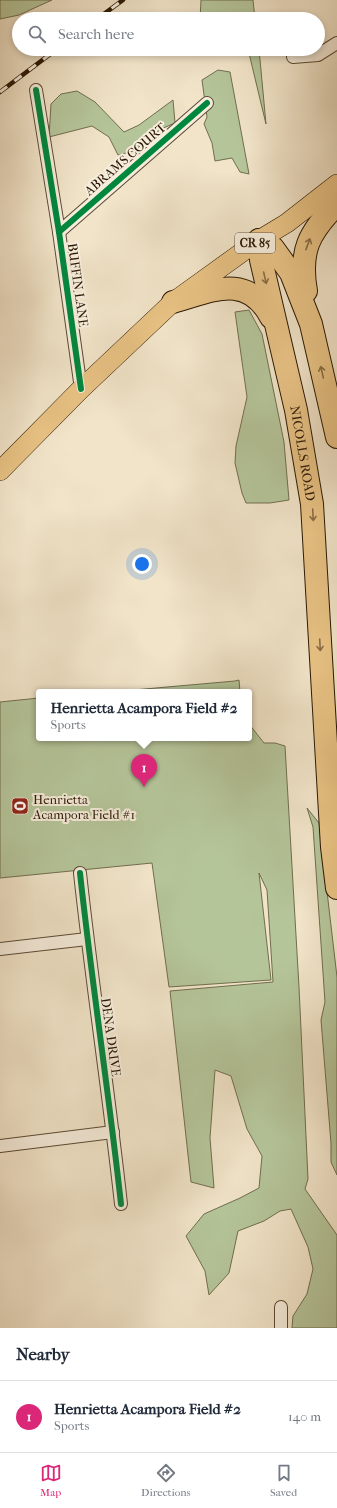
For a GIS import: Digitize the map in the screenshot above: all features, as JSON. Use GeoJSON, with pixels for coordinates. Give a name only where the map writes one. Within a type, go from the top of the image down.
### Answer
{"type":"FeatureCollection","features":[{"type":"Feature","properties":{"kind":"highway"},"geometry":{"type":"LineString","coordinates":[[337,204],[314,230],[306,246],[303,261],[303,278],[311,324],[337,437]]}},
{"type":"Feature","properties":{"kind":"highway"},"geometry":{"type":"LineString","coordinates":[[259,240],[273,248],[291,272],[311,324]]}},
{"type":"Feature","properties":{"kind":"highway","name":"NICOLLS ROAD"},"geometry":{"type":"LineString","coordinates":[[259,240],[261,260],[296,410],[312,504],[332,847],[337,888]]}},
{"type":"Feature","properties":{"kind":"highway"},"geometry":{"type":"LineString","coordinates":[[173,302],[215,290],[241,288],[251,293],[265,305],[276,327]]}},
{"type":"Feature","properties":{"kind":"main road","name":"CR 85"},"geometry":{"type":"LineString","coordinates":[[0,471],[81,389],[173,302],[259,240],[287,222],[337,184]]}},
{"type":"Feature","properties":{"kind":"street"},"geometry":{"type":"LineString","coordinates":[[325,51],[337,43]]}},
{"type":"Feature","properties":{"kind":"street"},"geometry":{"type":"LineString","coordinates":[[293,57],[306,56]]}},
{"type":"Feature","properties":{"kind":"street","name":"BUFFIN LANE"},"geometry":{"type":"LineString","coordinates":[[36,90],[59,232],[81,389]]}},
{"type":"Feature","properties":{"kind":"street","name":"ABRAMS COURT"},"geometry":{"type":"LineString","coordinates":[[59,232],[207,103]]}},
{"type":"Feature","properties":{"kind":"street","name":"DENA DRIVE"},"geometry":{"type":"LineString","coordinates":[[80,873],[121,1204]]}},
{"type":"Feature","properties":{"kind":"street"},"geometry":{"type":"LineString","coordinates":[[0,949],[87,939]]}},
{"type":"Feature","properties":{"kind":"street"},"geometry":{"type":"LineString","coordinates":[[0,1146],[113,1132]]}},
{"type":"Feature","properties":{"kind":"street"},"geometry":{"type":"LineString","coordinates":[[280,1307],[281,1328]]}},
{"type":"Feature","properties":{"kind":"green space"},"geometry":{"type":"Polygon","coordinates":[[[0,0],[52,0],[26,12],[12,12],[12,16],[0,19],[0,0]]]}},
{"type":"Feature","properties":{"kind":"green space"},"geometry":{"type":"Polygon","coordinates":[[[201,0],[253,0],[254,12],[200,12],[201,0]]]}},
{"type":"Feature","properties":{"kind":"green space"},"geometry":{"type":"Polygon","coordinates":[[[250,56],[260,56],[266,124],[250,56]]]}},
{"type":"Feature","properties":{"kind":"green space"},"geometry":{"type":"Polygon","coordinates":[[[218,70],[230,72],[249,174],[240,172],[232,158],[215,161],[212,143],[204,124],[207,117],[202,80],[218,70]]]}},
{"type":"Feature","properties":{"kind":"green space"},"geometry":{"type":"Polygon","coordinates":[[[77,91],[95,102],[124,132],[139,125],[173,100],[175,123],[161,129],[134,151],[118,155],[109,137],[92,126],[49,137],[51,104],[61,94],[77,91]]]}},
{"type":"Feature","properties":{"kind":"green space"},"geometry":{"type":"Polygon","coordinates":[[[249,310],[262,334],[284,442],[289,500],[270,503],[246,503],[242,493],[235,463],[236,446],[247,397],[235,312],[249,310]]]}},
{"type":"Feature","properties":{"kind":"green space"},"geometry":{"type":"Polygon","coordinates":[[[239,680],[240,689],[145,689],[239,680]]]}},
{"type":"Feature","properties":{"kind":"green space"},"geometry":{"type":"Polygon","coordinates":[[[36,698],[36,741],[252,741],[252,728],[264,743],[275,743],[285,746],[308,1179],[305,1189],[337,1235],[337,1328],[292,1328],[293,1316],[307,1294],[313,1269],[308,1247],[291,1209],[280,1211],[264,1221],[238,1231],[229,1273],[209,1295],[205,1271],[186,1236],[204,1214],[259,1188],[262,1156],[247,1129],[231,1076],[215,1070],[210,1138],[214,1188],[191,1182],[170,991],[273,982],[267,890],[259,873],[271,980],[169,987],[152,863],[0,878],[0,702],[36,698]]]}},
{"type":"Feature","properties":{"kind":"green space"},"geometry":{"type":"Polygon","coordinates":[[[307,808],[319,823],[337,977],[337,1175],[331,1162],[331,1143],[321,1020],[325,1002],[313,827],[307,808]]]}},
{"type":"Feature","properties":{"kind":"railway"},"geometry":{"type":"LineString","coordinates":[[107,12],[123,0]]}},
{"type":"Feature","properties":{"kind":"railway"},"geometry":{"type":"LineString","coordinates":[[0,92],[48,56]]}},
{"type":"Feature","properties":{"kind":"cycle path"},"geometry":{"type":"LineString","coordinates":[[36,90],[59,232],[81,389]]}},
{"type":"Feature","properties":{"kind":"cycle path"},"geometry":{"type":"LineString","coordinates":[[59,232],[207,103]]}},
{"type":"Feature","properties":{"kind":"cycle path"},"geometry":{"type":"LineString","coordinates":[[80,873],[121,1204]]}},
{"type":"Feature","properties":{"kind":"place","name":"Henrietta Acampora Field #2"},"geometry":{"type":"Point","coordinates":[144,787]}},
{"type":"Feature","properties":{"kind":"place","name":"Henrietta Acampora Field #1"},"geometry":{"type":"Point","coordinates":[20,806]}}]}
